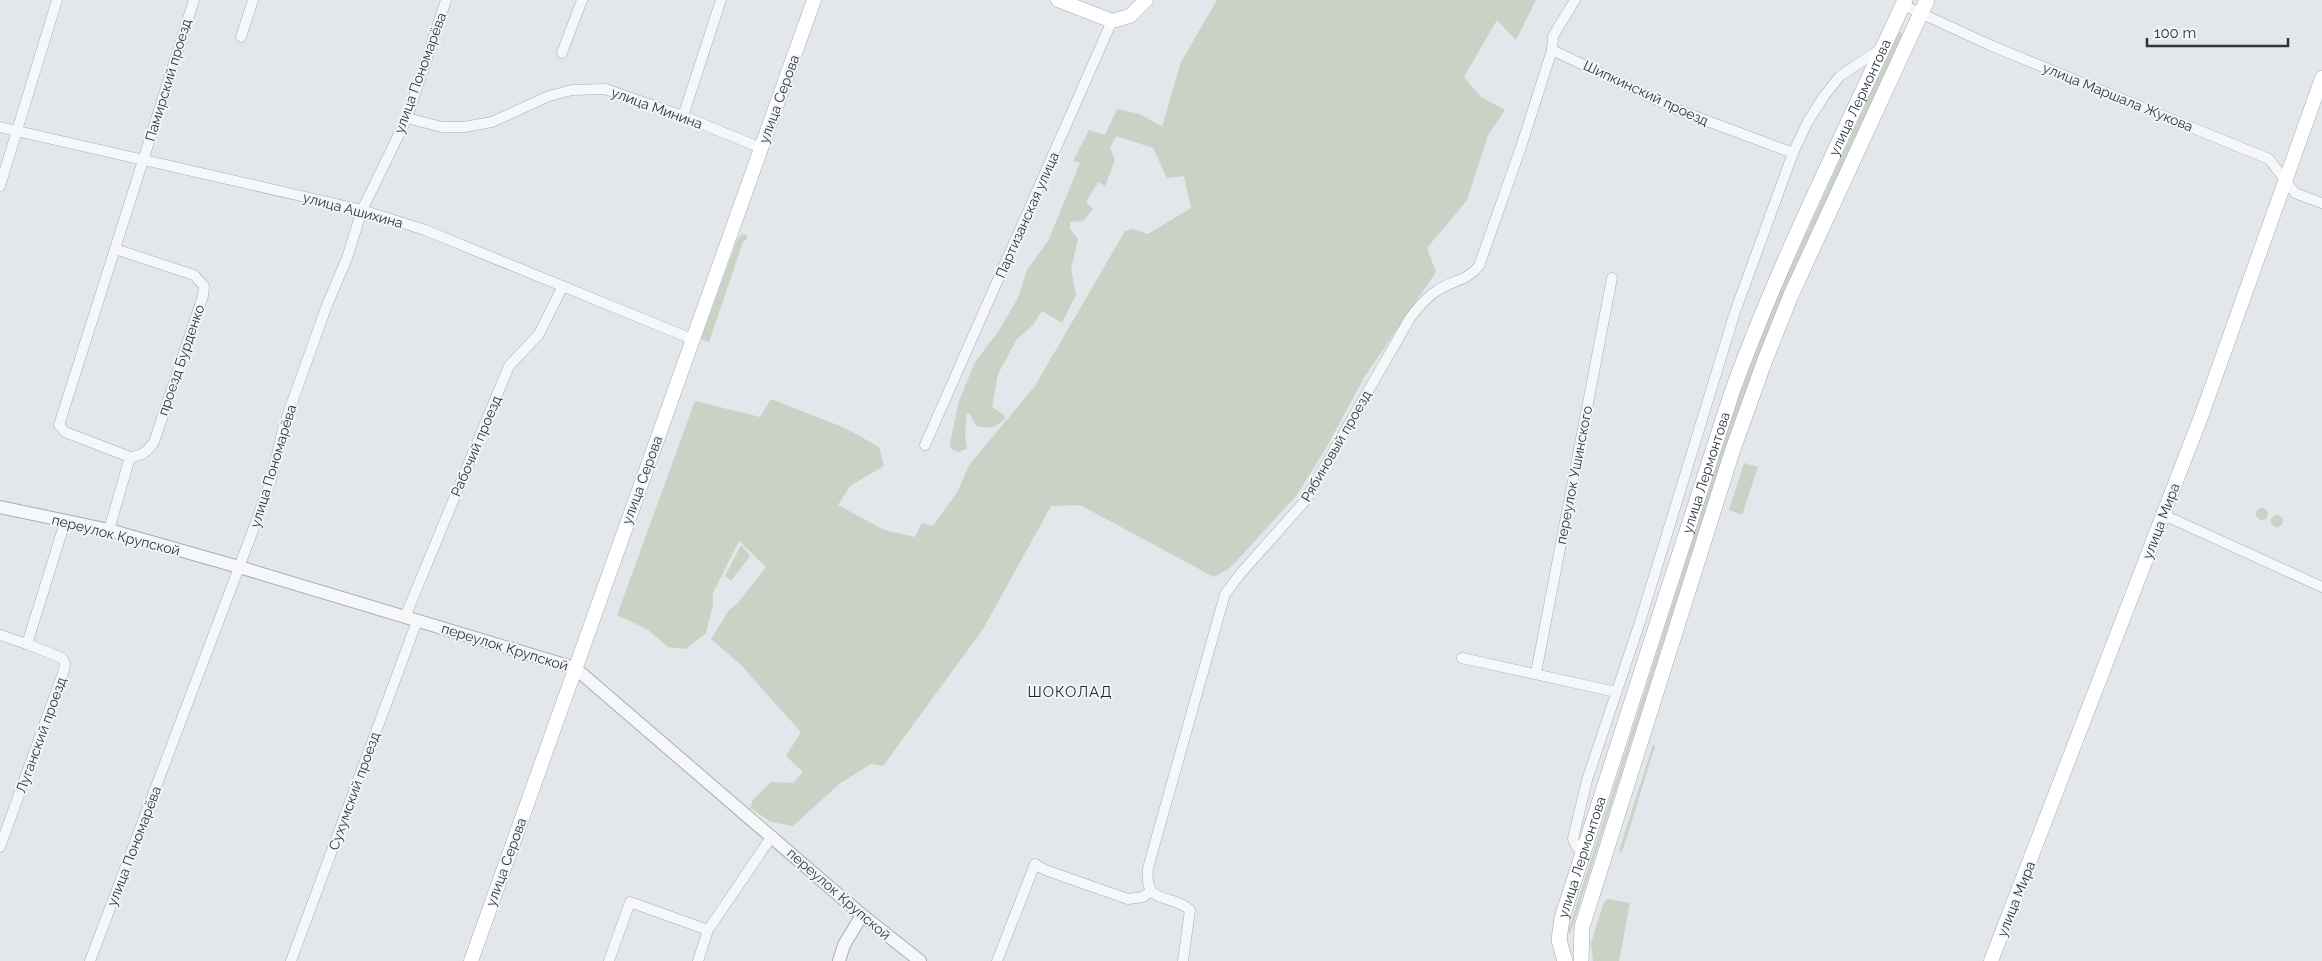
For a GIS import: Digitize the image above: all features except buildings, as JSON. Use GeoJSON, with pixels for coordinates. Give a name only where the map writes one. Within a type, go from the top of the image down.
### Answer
{"type":"FeatureCollection","features":[{"type":"Feature","properties":{"kind":"main road","name":"улица Серова"},"geometry":{"type":"LineString","coordinates":[[471,961],[814,0]]}},
{"type":"Feature","properties":{"kind":"main road"},"geometry":{"type":"LineString","coordinates":[[1058,0],[1112,21],[1130,16],[1146,0]]}},
{"type":"Feature","properties":{"kind":"main road","name":"улица Лермонтова"},"geometry":{"type":"LineString","coordinates":[[1565,961],[1559,940],[1562,918],[1714,444],[1746,353],[1790,250],[1904,3]]}},
{"type":"Feature","properties":{"kind":"main road","name":"улица Лермонтова"},"geometry":{"type":"LineString","coordinates":[[1581,961],[1582,926],[1732,452],[1765,360],[1791,295],[1924,7]]}},
{"type":"Feature","properties":{"kind":"main road","name":"улица Мира"},"geometry":{"type":"LineString","coordinates":[[1991,961],[2164,515],[2322,78]]}},
{"type":"Feature","properties":{"kind":"main road"},"geometry":{"type":"LineString","coordinates":[[1562,918],[1563,935],[1566,938],[1573,937],[1582,926]]}},
{"type":"Feature","properties":{"kind":"street"},"geometry":{"type":"LineString","coordinates":[[0,186],[57,0]]}},
{"type":"Feature","properties":{"kind":"street","name":"Памирский проезд"},"geometry":{"type":"LineString","coordinates":[[143,160],[194,0]]}},
{"type":"Feature","properties":{"kind":"street"},"geometry":{"type":"LineString","coordinates":[[240,38],[253,0]]}},
{"type":"Feature","properties":{"kind":"street","name":"улица Пономарёва"},"geometry":{"type":"LineString","coordinates":[[90,961],[271,480],[289,410],[326,305],[347,258],[362,210],[407,118],[446,0]]}},
{"type":"Feature","properties":{"kind":"street"},"geometry":{"type":"LineString","coordinates":[[562,53],[582,0]]}},
{"type":"Feature","properties":{"kind":"street"},"geometry":{"type":"LineString","coordinates":[[683,116],[721,0]]}},
{"type":"Feature","properties":{"kind":"street"},"geometry":{"type":"LineString","coordinates":[[1552,50],[1553,36],[1575,0]]}},
{"type":"Feature","properties":{"kind":"street","name":"улица Маршала Жукова"},"geometry":{"type":"LineString","coordinates":[[1904,3],[1924,7],[1992,46],[2269,159],[2295,193],[2322,203]]}},
{"type":"Feature","properties":{"kind":"street","name":"Партизанская улица"},"geometry":{"type":"LineString","coordinates":[[925,445],[1112,21]]}},
{"type":"Feature","properties":{"kind":"street"},"geometry":{"type":"LineString","coordinates":[[1583,853],[1576,847],[1573,838],[1574,826],[1587,780],[1640,622],[1735,312],[1792,152],[1824,96],[1840,76],[1883,48]]}},
{"type":"Feature","properties":{"kind":"street","name":"Шипкинский проезд"},"geometry":{"type":"LineString","coordinates":[[1552,50],[1678,110],[1792,152]]}},
{"type":"Feature","properties":{"kind":"street","name":"Рябиновый проезд"},"geometry":{"type":"LineString","coordinates":[[1150,891],[1146,881],[1148,868],[1225,594],[1305,501],[1410,318],[1426,298],[1439,289],[1471,276],[1479,266],[1522,147],[1552,50]]}},
{"type":"Feature","properties":{"kind":"street","name":"улица Минина"},"geometry":{"type":"LineString","coordinates":[[407,118],[442,127],[464,127],[492,122],[549,96],[572,90],[605,89],[683,116],[761,148]]}},
{"type":"Feature","properties":{"kind":"street","name":"улица Ашихина"},"geometry":{"type":"LineString","coordinates":[[0,127],[362,210],[425,230],[692,338]]}},
{"type":"Feature","properties":{"kind":"street"},"geometry":{"type":"LineString","coordinates":[[109,530],[130,457],[65,432],[59,425],[143,160]]}},
{"type":"Feature","properties":{"kind":"street","name":"проезд Бурденко"},"geometry":{"type":"LineString","coordinates":[[115,249],[194,275],[204,286],[203,296],[154,442],[149,450],[138,457],[130,457]]}},
{"type":"Feature","properties":{"kind":"street","name":"переулок Ушинского"},"geometry":{"type":"LineString","coordinates":[[1536,673],[1612,278]]}},
{"type":"Feature","properties":{"kind":"street","name":"Рабочий проезд"},"geometry":{"type":"LineString","coordinates":[[411,619],[509,366],[539,334],[563,286]]}},
{"type":"Feature","properties":{"kind":"street","name":"переулок Крупской"},"geometry":{"type":"LineString","coordinates":[[0,507],[109,530],[575,668],[862,915],[920,961]]}},
{"type":"Feature","properties":{"kind":"street"},"geometry":{"type":"LineString","coordinates":[[2164,515],[2322,586]]}},
{"type":"Feature","properties":{"kind":"street"},"geometry":{"type":"LineString","coordinates":[[27,644],[65,522]]}},
{"type":"Feature","properties":{"kind":"street","name":"Сухумский проезд"},"geometry":{"type":"LineString","coordinates":[[292,961],[411,619]]}},
{"type":"Feature","properties":{"kind":"street","name":"Луганский проезд"},"geometry":{"type":"LineString","coordinates":[[0,635],[57,655],[65,663],[0,847]]}},
{"type":"Feature","properties":{"kind":"street"},"geometry":{"type":"LineString","coordinates":[[1462,658],[1616,692]]}},
{"type":"Feature","properties":{"kind":"street"},"geometry":{"type":"LineString","coordinates":[[698,961],[708,930],[772,836]]}},
{"type":"Feature","properties":{"kind":"street"},"geometry":{"type":"LineString","coordinates":[[998,961],[1035,864],[1045,870],[1128,899],[1143,897],[1150,891],[1158,897],[1185,905],[1190,910],[1183,961]]}},
{"type":"Feature","properties":{"kind":"street"},"geometry":{"type":"LineString","coordinates":[[610,961],[630,902],[708,930]]}},
{"type":"Feature","properties":{"kind":"street"},"geometry":{"type":"LineString","coordinates":[[839,961],[844,945],[862,915]]}},
{"type":"Feature","properties":{"kind":"shaded area"},"geometry":{"type":"Polygon","coordinates":[[[1217,0],[1536,0],[1516,40],[1497,20],[1464,77],[1481,97],[1505,110],[1488,135],[1467,200],[1427,248],[1436,272],[1365,376],[1326,448],[1296,496],[1230,568],[1214,577],[1080,505],[1051,506],[983,629],[883,766],[871,764],[839,784],[793,826],[771,822],[750,808],[753,800],[771,782],[793,783],[803,772],[786,756],[801,732],[741,665],[711,639],[729,610],[737,604],[766,567],[739,541],[713,593],[713,605],[706,633],[686,649],[668,647],[647,629],[617,615],[695,401],[760,417],[771,399],[845,428],[879,447],[884,466],[850,486],[838,505],[884,530],[915,537],[922,523],[933,526],[958,491],[969,465],[1035,386],[1125,231],[1133,229],[1148,234],[1191,208],[1184,176],[1167,178],[1153,148],[1116,136],[1110,148],[1115,160],[1105,186],[1098,182],[1086,202],[1093,209],[1083,221],[1070,222],[1070,229],[1078,239],[1071,269],[1076,295],[1062,323],[1042,311],[1032,326],[1017,339],[998,374],[992,407],[1004,415],[1005,419],[992,427],[981,427],[976,426],[970,414],[967,414],[965,434],[967,449],[958,452],[951,449],[950,443],[959,401],[975,362],[998,332],[1018,298],[1027,270],[1048,241],[1080,163],[1073,161],[1089,130],[1105,135],[1117,109],[1140,114],[1162,127],[1181,62],[1217,0]]]}},
{"type":"Feature","properties":{"kind":"shaded area"},"geometry":{"type":"Polygon","coordinates":[[[1899,32],[1903,34],[1801,255],[1758,357],[1726,447],[1570,934],[1568,932],[1739,394],[1780,290],[1899,32]]]}},
{"type":"Feature","properties":{"kind":"shaded area"},"geometry":{"type":"Polygon","coordinates":[[[743,234],[747,235],[747,239],[743,242],[709,342],[701,339],[736,243],[743,234]]]}},
{"type":"Feature","properties":{"kind":"shaded area"},"geometry":{"type":"Polygon","coordinates":[[[1744,463],[1758,467],[1742,515],[1729,510],[1744,463]]]}},
{"type":"Feature","properties":{"kind":"shaded area"},"geometry":{"type":"Polygon","coordinates":[[[2262,508],[2268,514],[2262,520],[2256,514],[2262,508]]]}},
{"type":"Feature","properties":{"kind":"shaded area"},"geometry":{"type":"Polygon","coordinates":[[[2275,515],[2279,515],[2283,521],[2279,527],[2275,527],[2271,523],[2271,519],[2275,515]]]}},
{"type":"Feature","properties":{"kind":"shaded area"},"geometry":{"type":"Polygon","coordinates":[[[741,545],[750,556],[731,581],[725,576],[741,545]]]}},
{"type":"Feature","properties":{"kind":"shaded area"},"geometry":{"type":"Polygon","coordinates":[[[1653,745],[1655,746],[1622,852],[1619,851],[1653,745]]]}},
{"type":"Feature","properties":{"kind":"shaded area"},"geometry":{"type":"Polygon","coordinates":[[[1608,899],[1630,903],[1619,961],[1593,961],[1591,943],[1604,902],[1608,899]]]}},
{"type":"Feature","properties":{"kind":"district","name":"ШОКОЛАД"},"geometry":{"type":"Point","coordinates":[1070,692]}}]}
